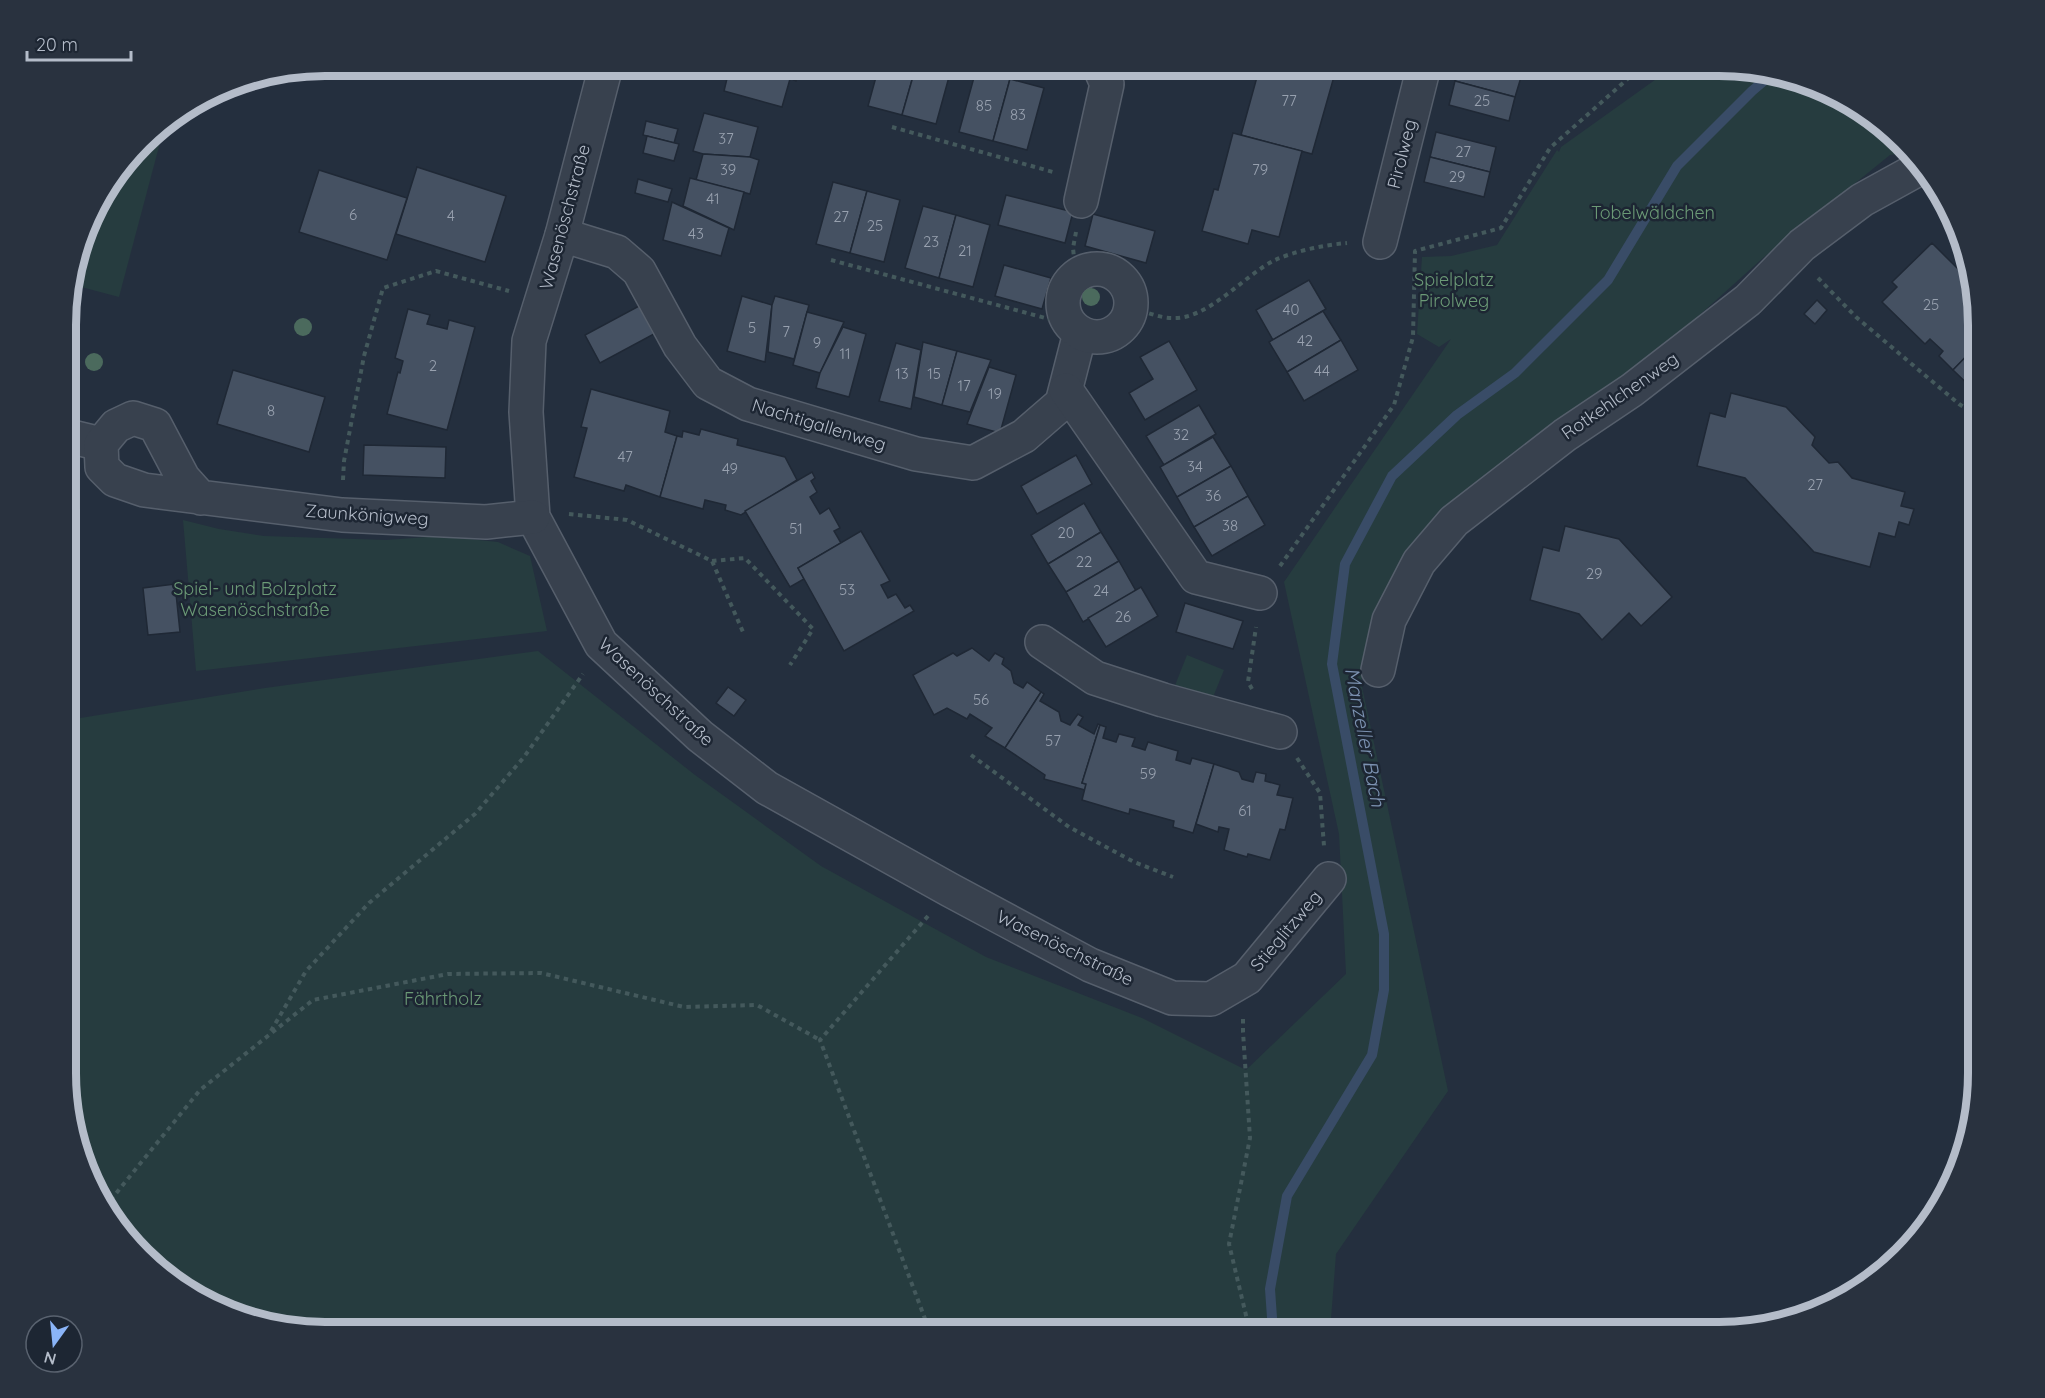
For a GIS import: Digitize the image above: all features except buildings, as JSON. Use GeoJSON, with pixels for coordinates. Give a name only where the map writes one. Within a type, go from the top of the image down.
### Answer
{"type":"FeatureCollection","features":[{"type":"Feature","properties":{"kind":"street","name":"Wasenöschstraße"},"geometry":{"type":"LineString","coordinates":[[603,76],[562,235],[529,341],[526,400],[533,517],[601,644],[700,736],[767,788],[1090,964],[1172,998],[1211,999]]}},
{"type":"Feature","properties":{"kind":"street"},"geometry":{"type":"LineString","coordinates":[[1083,191],[1107,84],[1104,76]]}},
{"type":"Feature","properties":{"kind":"street","name":"Pirolweg"},"geometry":{"type":"LineString","coordinates":[[1380,242],[1422,76]]}},
{"type":"Feature","properties":{"kind":"street","name":"Rotkehlchenweg"},"geometry":{"type":"LineString","coordinates":[[1378,670],[1389,620],[1419,562],[1454,521],[1565,435],[1632,390],[1692,345],[1748,300],[1794,253],[1862,201],[1915,171]]}},
{"type":"Feature","properties":{"kind":"street","name":"Nachtigallenweg"},"geometry":{"type":"LineString","coordinates":[[562,235],[617,252],[639,271],[680,346],[708,383],[748,404],[916,454],[972,463],[1024,436],[1062,403],[1075,329],[1064,312],[1064,299],[1068,286],[1076,276]]}},
{"type":"Feature","properties":{"kind":"street"},"geometry":{"type":"LineString","coordinates":[[1075,329],[1093,337],[1106,337],[1118,331],[1127,321],[1131,308],[1131,294],[1125,283],[1114,274],[1102,269],[1088,270],[1076,276]]}},
{"type":"Feature","properties":{"kind":"street"},"geometry":{"type":"LineString","coordinates":[[1066,390],[1196,577],[1260,593]]}},
{"type":"Feature","properties":{"kind":"street"},"geometry":{"type":"LineString","coordinates":[[76,438],[101,444],[116,426],[133,418],[155,425],[183,478],[201,498]]}},
{"type":"Feature","properties":{"kind":"street","name":"Zaunkönigweg"},"geometry":{"type":"LineString","coordinates":[[101,444],[102,467],[115,480],[144,490],[342,515],[486,522],[533,517]]}},
{"type":"Feature","properties":{"kind":"street"},"geometry":{"type":"LineString","coordinates":[[1042,642],[1095,678],[1163,700],[1280,732]]}},
{"type":"Feature","properties":{"kind":"street","name":"Stieglitzweg"},"geometry":{"type":"LineString","coordinates":[[1211,999],[1247,978],[1329,879]]}},
{"type":"Feature","properties":{"kind":"path"},"geometry":{"type":"LineString","coordinates":[[1131,308],[1172,318],[1202,312],[1275,260],[1326,244],[1380,242],[1415,252],[1501,228],[1550,148],[1630,76]]}},
{"type":"Feature","properties":{"kind":"path"},"geometry":{"type":"LineString","coordinates":[[892,127],[1083,191],[1073,248],[1076,276]]}},
{"type":"Feature","properties":{"kind":"path"},"geometry":{"type":"LineString","coordinates":[[1329,879],[1323,839],[1320,793],[1248,682],[1260,593],[1394,405],[1413,337],[1415,252]]}},
{"type":"Feature","properties":{"kind":"path"},"geometry":{"type":"LineString","coordinates":[[1794,253],[1856,317],[1968,410]]}},
{"type":"Feature","properties":{"kind":"path"},"geometry":{"type":"LineString","coordinates":[[831,260],[1075,329]]}},
{"type":"Feature","properties":{"kind":"path"},"geometry":{"type":"LineString","coordinates":[[342,515],[344,461],[364,356],[383,288],[436,271],[542,301]]}},
{"type":"Feature","properties":{"kind":"path"},"geometry":{"type":"LineString","coordinates":[[533,517],[574,513],[627,520],[712,561],[745,558],[772,589],[813,629],[790,665]]}},
{"type":"Feature","properties":{"kind":"path"},"geometry":{"type":"LineString","coordinates":[[712,561],[743,632]]}},
{"type":"Feature","properties":{"kind":"path"},"geometry":{"type":"LineString","coordinates":[[269,1035],[306,971],[369,903],[475,814],[524,757],[581,676]]}},
{"type":"Feature","properties":{"kind":"path"},"geometry":{"type":"LineString","coordinates":[[971,755],[1069,827],[1134,862],[1173,877]]}},
{"type":"Feature","properties":{"kind":"path"},"geometry":{"type":"LineString","coordinates":[[820,1040],[951,890]]}},
{"type":"Feature","properties":{"kind":"path"},"geometry":{"type":"LineString","coordinates":[[111,1199],[200,1090],[313,1000],[448,974],[541,973],[684,1007],[757,1005],[820,1040],[926,1322]]}},
{"type":"Feature","properties":{"kind":"path"},"geometry":{"type":"LineString","coordinates":[[1247,978],[1242,1032],[1250,1138],[1229,1244],[1248,1322]]}},
{"type":"Feature","properties":{"kind":"green space","name":"Fährtholz"},"geometry":{"type":"Polygon","coordinates":[[[1660,76],[1720,76],[1768,81],[1815,95],[1858,118],[1900,154],[1890,155],[1764,257],[1644,365],[1444,507],[1399,569],[1374,622],[1361,682],[1448,1091],[1336,1254],[1331,1322],[309,1321],[277,1317],[230,1303],[187,1280],[149,1249],[118,1211],[95,1168],[81,1121],[77,1089],[76,719],[265,688],[538,651],[695,775],[821,866],[986,957],[1142,1018],[1246,1070],[1346,974],[1339,834],[1284,582],[1451,339],[1439,347],[1417,334],[1422,257],[1451,256],[1497,245],[1561,147],[1660,76]]]}},
{"type":"Feature","properties":{"kind":"green space"},"geometry":{"type":"Polygon","coordinates":[[[161,138],[119,297],[80,287],[85,261],[95,230],[118,187],[138,161],[161,138]]]}},
{"type":"Feature","properties":{"kind":"green space","name":"Spiel- und Bolzplatz Wasenöschstraße"},"geometry":{"type":"Polygon","coordinates":[[[183,520],[219,529],[264,536],[386,540],[440,536],[498,542],[530,556],[547,631],[196,671],[183,520]]]}},
{"type":"Feature","properties":{"kind":"green space"},"geometry":{"type":"Polygon","coordinates":[[[1187,655],[1224,670],[1211,702],[1174,688],[1187,655]]]}},
{"type":"Feature","properties":{"kind":"waterway","name":"Manzeller Bach"},"geometry":{"type":"LineString","coordinates":[[1272,1322],[1270,1289],[1287,1196],[1372,1055],[1384,990],[1384,934],[1332,664],[1345,564],[1392,476],[1457,415],[1515,373],[1608,280],[1677,166],[1764,81]]}},
{"type":"Feature","properties":{"kind":"park label","name":"Tobelwäldchen"},"geometry":{"type":"Point","coordinates":[1653,213]}},
{"type":"Feature","properties":{"kind":"park label","name":"Spielplatz Pirolweg"},"geometry":{"type":"Point","coordinates":[1454,290]}}]}
